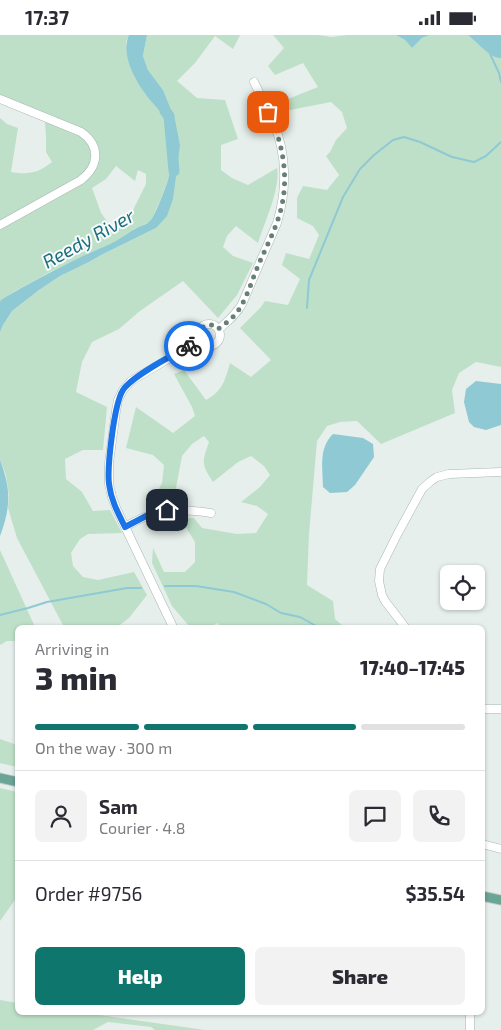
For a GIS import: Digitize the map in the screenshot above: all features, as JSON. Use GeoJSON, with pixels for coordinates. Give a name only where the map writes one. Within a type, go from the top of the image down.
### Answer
{"type":"FeatureCollection","features":[{"type":"Feature","properties":{"kind":"main road"},"geometry":{"type":"LineString","coordinates":[[0,777],[15,781]]}},
{"type":"Feature","properties":{"kind":"main road"},"geometry":{"type":"LineString","coordinates":[[485,897],[501,901]]}},
{"type":"Feature","properties":{"kind":"street"},"geometry":{"type":"LineString","coordinates":[[218,329],[230,320],[242,304],[277,223],[283,199],[285,179],[280,141],[254,82]]}},
{"type":"Feature","properties":{"kind":"street"},"geometry":{"type":"LineString","coordinates":[[0,99],[81,132],[92,142],[95,160],[92,170],[81,180],[0,225]]}},
{"type":"Feature","properties":{"kind":"street"},"geometry":{"type":"LineString","coordinates":[[210,324],[218,329],[220,337],[214,345],[207,345],[200,340],[199,332],[203,326],[210,324]]}},
{"type":"Feature","properties":{"kind":"street"},"geometry":{"type":"LineString","coordinates":[[172,625],[112,497],[108,474],[116,411],[118,400],[123,390],[131,381],[200,340]]}},
{"type":"Feature","properties":{"kind":"street"},"geometry":{"type":"LineString","coordinates":[[403,625],[385,601],[380,589],[379,575],[384,559],[416,499],[431,481],[449,473],[501,473]]}},
{"type":"Feature","properties":{"kind":"street"},"geometry":{"type":"LineString","coordinates":[[125,527],[146,516],[167,510],[211,513]]}},
{"type":"Feature","properties":{"kind":"street"},"geometry":{"type":"LineString","coordinates":[[485,709],[501,709]]}},
{"type":"Feature","properties":{"kind":"street"},"geometry":{"type":"LineString","coordinates":[[485,845],[501,849]]}},
{"type":"Feature","properties":{"kind":"street"},"geometry":{"type":"LineString","coordinates":[[470,1015],[470,1030]]}},
{"type":"Feature","properties":{"kind":"green space"},"geometry":{"type":"Polygon","coordinates":[[[0,35],[129,35],[126,42],[129,63],[135,78],[170,125],[174,139],[169,177],[150,222],[136,228],[115,242],[50,272],[15,291],[0,302],[0,118],[7,124],[18,128],[11,172],[33,172],[42,169],[52,162],[46,152],[45,122],[0,101],[0,35]],[[116,166],[106,179],[92,188],[101,213],[114,231],[128,220],[146,184],[146,174],[138,170],[135,181],[116,166]]]}},
{"type":"Feature","properties":{"kind":"green space"},"geometry":{"type":"Polygon","coordinates":[[[147,35],[240,35],[233,49],[215,36],[195,63],[177,81],[197,98],[225,100],[238,139],[221,145],[221,170],[232,178],[248,185],[277,168],[277,185],[258,243],[236,226],[227,236],[223,247],[233,256],[253,263],[237,295],[218,318],[183,281],[140,311],[119,329],[92,342],[82,362],[76,392],[107,407],[103,450],[83,450],[65,459],[66,479],[82,492],[93,511],[110,510],[122,533],[88,534],[80,539],[71,553],[73,566],[83,577],[98,580],[134,572],[147,595],[129,618],[120,625],[63,625],[17,538],[8,508],[9,496],[6,475],[0,460],[0,332],[12,311],[60,276],[156,228],[180,144],[163,90],[148,70],[143,56],[147,35]]]}},
{"type":"Feature","properties":{"kind":"green space"},"geometry":{"type":"Polygon","coordinates":[[[273,35],[319,35],[331,37],[347,35],[396,35],[405,40],[412,48],[422,38],[430,35],[468,35],[501,58],[501,367],[476,362],[459,373],[452,390],[455,413],[381,444],[357,421],[340,422],[327,426],[317,441],[309,534],[307,585],[333,601],[335,619],[342,625],[220,625],[218,623],[213,625],[188,625],[172,606],[152,563],[153,548],[164,572],[185,572],[195,562],[195,542],[180,518],[194,518],[202,528],[237,534],[256,533],[268,514],[257,506],[241,502],[260,487],[270,475],[264,466],[251,456],[238,462],[213,482],[206,471],[204,463],[209,442],[204,436],[192,444],[182,456],[173,504],[151,503],[162,483],[164,465],[153,455],[126,448],[136,407],[173,433],[195,416],[174,374],[184,370],[206,400],[220,389],[230,363],[251,377],[271,360],[240,328],[265,301],[288,305],[300,279],[282,265],[286,253],[309,259],[319,235],[313,226],[297,218],[297,198],[303,186],[327,190],[339,175],[326,156],[336,140],[347,128],[342,112],[331,102],[285,111],[283,101],[318,87],[303,63],[275,75],[268,66],[284,48],[273,35]]]}},
{"type":"Feature","properties":{"kind":"green space"},"geometry":{"type":"Polygon","coordinates":[[[0,550],[34,625],[15,625],[15,641],[7,641],[0,645],[0,550]]]}},
{"type":"Feature","properties":{"kind":"green space"},"geometry":{"type":"Polygon","coordinates":[[[0,739],[15,744],[15,767],[0,763],[0,739]]]}},
{"type":"Feature","properties":{"kind":"green space"},"geometry":{"type":"Polygon","coordinates":[[[0,788],[15,792],[15,900],[0,921],[0,788]]]}},
{"type":"Feature","properties":{"kind":"green space"},"geometry":{"type":"Polygon","coordinates":[[[0,1000],[15,1003],[15,1015],[99,1015],[205,1030],[155,1030],[151,1027],[108,1022],[93,1030],[0,1030],[0,1000]]]}},
{"type":"Feature","properties":{"kind":"water","name":"Reedy River"},"geometry":{"type":"Polygon","coordinates":[[[129,35],[147,35],[143,56],[148,70],[163,90],[175,120],[180,145],[173,199],[167,216],[156,228],[60,276],[39,290],[12,311],[0,332],[1,300],[51,272],[112,243],[148,223],[157,209],[169,176],[173,154],[173,132],[166,119],[144,92],[132,72],[126,49],[129,35]]]}},
{"type":"Feature","properties":{"kind":"water"},"geometry":{"type":"Polygon","coordinates":[[[396,35],[430,35],[422,38],[412,48],[405,40],[396,35]]]}},
{"type":"Feature","properties":{"kind":"water"},"geometry":{"type":"Polygon","coordinates":[[[468,35],[501,35],[501,58],[493,56],[468,35]]]}},
{"type":"Feature","properties":{"kind":"water"},"geometry":{"type":"Polygon","coordinates":[[[476,381],[501,384],[501,425],[486,430],[474,427],[469,422],[464,402],[466,389],[476,381]]]}},
{"type":"Feature","properties":{"kind":"water"},"geometry":{"type":"Polygon","coordinates":[[[333,434],[363,438],[373,444],[374,457],[355,485],[347,492],[330,493],[323,487],[323,452],[333,434]]]}},
{"type":"Feature","properties":{"kind":"water"},"geometry":{"type":"Polygon","coordinates":[[[0,460],[8,489],[8,507],[0,536],[0,460]]]}},
{"type":"Feature","properties":{"kind":"waterway"},"geometry":{"type":"LineString","coordinates":[[490,54],[501,82]]}},
{"type":"Feature","properties":{"kind":"waterway","name":"Reedy River"},"geometry":{"type":"LineString","coordinates":[[165,111],[169,116],[174,171]]}},
{"type":"Feature","properties":{"kind":"waterway"},"geometry":{"type":"LineString","coordinates":[[307,308],[309,280],[343,197],[360,169],[374,155],[393,140],[404,137],[420,142],[452,157],[474,162],[486,156],[501,142]]}},
{"type":"Feature","properties":{"kind":"waterway"},"geometry":{"type":"LineString","coordinates":[[165,586],[196,586],[234,592],[266,604],[281,613],[300,617],[314,625]]}},
{"type":"Feature","properties":{"kind":"waterway"},"geometry":{"type":"LineString","coordinates":[[0,615],[47,602],[127,588],[141,588]]}},
{"type":"Feature","properties":{"kind":"way so far"},"geometry":{"type":"LineString","coordinates":[[189,346],[200,340],[199,332],[203,326],[210,324],[218,329],[238,311],[277,223],[283,199],[285,179],[280,141],[268,112]]}},
{"type":"Feature","properties":{"kind":"route"},"geometry":{"type":"LineString","coordinates":[[167,510],[146,516],[125,527],[112,497],[108,474],[116,411],[118,400],[123,390],[131,381],[189,346]]}}]}
